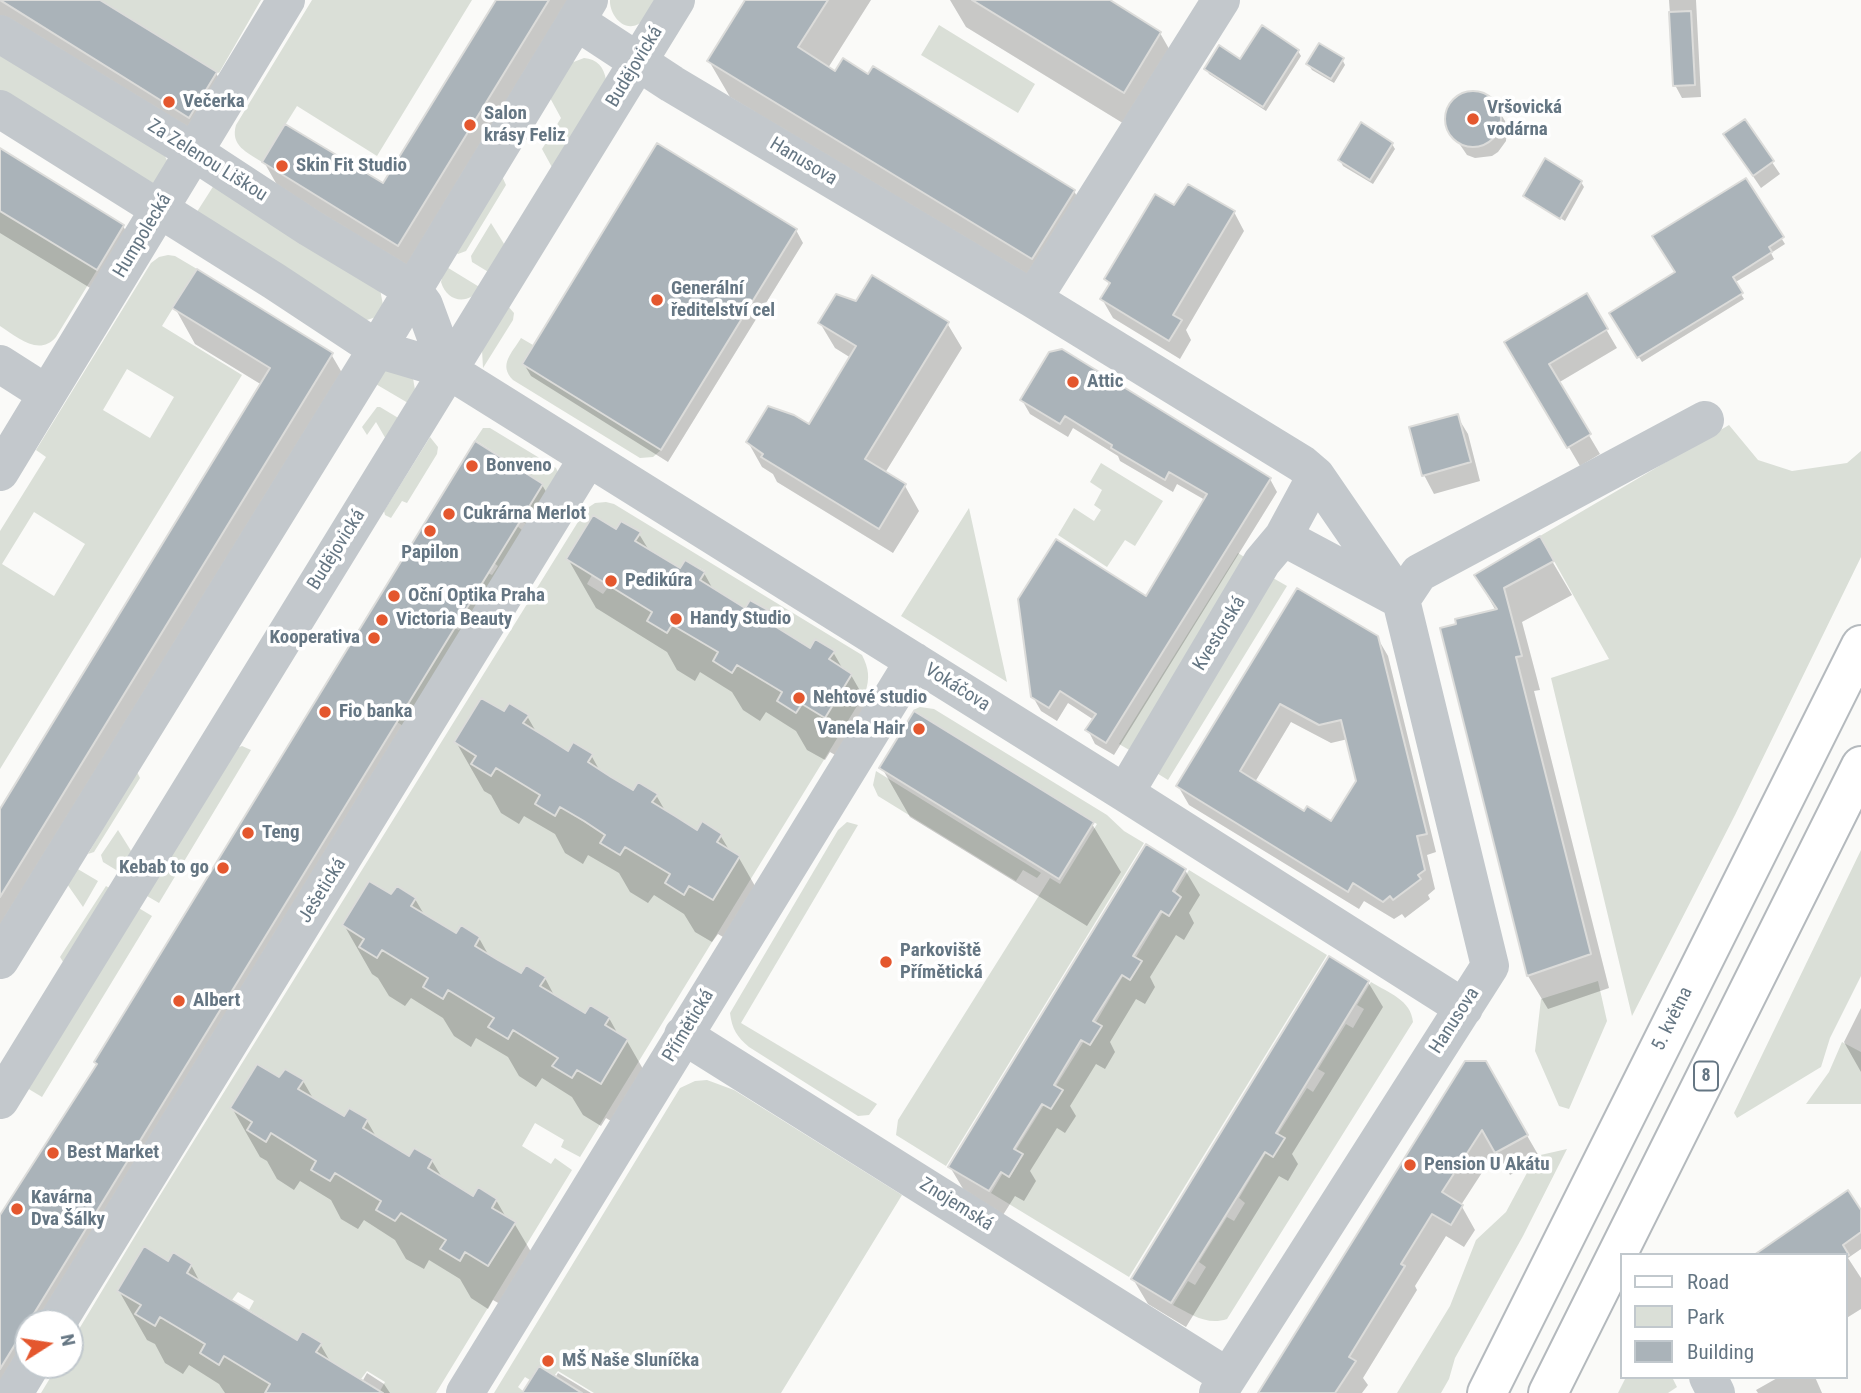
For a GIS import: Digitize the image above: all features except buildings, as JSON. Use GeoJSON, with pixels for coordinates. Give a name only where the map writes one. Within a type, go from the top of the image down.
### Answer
{"type":"FeatureCollection","features":[{"type":"Feature","properties":{"kind":"main road","name":"5. května"},"geometry":{"type":"LineString","coordinates":[[1487,1393],[1861,645]]}},
{"type":"Feature","properties":{"kind":"main road","name":"8"},"geometry":{"type":"LineString","coordinates":[[1548,1393],[1861,766]]}},
{"type":"Feature","properties":{"kind":"main road"},"geometry":{"type":"LineString","coordinates":[[1462,1393],[1569,1229]]}},
{"type":"Feature","properties":{"kind":"main road"},"geometry":{"type":"LineString","coordinates":[[1566,1393],[1595,1299]]}},
{"type":"Feature","properties":{"kind":"street","name":"Humpolecká"},"geometry":{"type":"LineString","coordinates":[[0,472],[286,0]]}},
{"type":"Feature","properties":{"kind":"street","name":"Budějovická"},"geometry":{"type":"LineString","coordinates":[[0,1100],[676,0]]}},
{"type":"Feature","properties":{"kind":"street"},"geometry":{"type":"LineString","coordinates":[[1033,299],[1221,0]]}},
{"type":"Feature","properties":{"kind":"street","name":"Hanusova"},"geometry":{"type":"LineString","coordinates":[[582,11],[638,62],[1303,464],[1316,476],[1401,600],[1490,966],[1223,1385]]}},
{"type":"Feature","properties":{"kind":"street"},"geometry":{"type":"LineString","coordinates":[[0,960],[582,11]]}},
{"type":"Feature","properties":{"kind":"street","name":"Za Zelenou Liškou"},"geometry":{"type":"LineString","coordinates":[[0,34],[413,290]]}},
{"type":"Feature","properties":{"kind":"street"},"geometry":{"type":"LineString","coordinates":[[0,109],[160,208],[377,349]]}},
{"type":"Feature","properties":{"kind":"street"},"geometry":{"type":"LineString","coordinates":[[413,290],[424,305],[448,370]]}},
{"type":"Feature","properties":{"kind":"street","name":"Vokáčova"},"geometry":{"type":"LineString","coordinates":[[377,349],[448,370],[1464,1008]]}},
{"type":"Feature","properties":{"kind":"street"},"geometry":{"type":"LineString","coordinates":[[0,364],[47,394]]}},
{"type":"Feature","properties":{"kind":"street"},"geometry":{"type":"LineString","coordinates":[[1283,537],[1401,600],[1419,573],[1704,420]]}},
{"type":"Feature","properties":{"kind":"street","name":"Ješetická"},"geometry":{"type":"LineString","coordinates":[[66,1309],[588,458]]}},
{"type":"Feature","properties":{"kind":"street","name":"Kvestorská"},"geometry":{"type":"LineString","coordinates":[[1125,793],[1262,562],[1283,537],[1316,476]]}},
{"type":"Feature","properties":{"kind":"street","name":"Přímětická"},"geometry":{"type":"LineString","coordinates":[[465,1393],[914,661]]}},
{"type":"Feature","properties":{"kind":"street","name":"Znojemská"},"geometry":{"type":"LineString","coordinates":[[683,1035],[1223,1385]]}},
{"type":"Feature","properties":{"kind":"green space"},"geometry":{"type":"Polygon","coordinates":[[[100,0],[261,0],[219,73],[100,0]]]}},
{"type":"Feature","properties":{"kind":"green space"},"geometry":{"type":"Polygon","coordinates":[[[312,0],[472,0],[377,156],[297,106],[262,162],[241,148],[235,138],[236,125],[312,0]]]}},
{"type":"Feature","properties":{"kind":"green space"},"geometry":{"type":"Polygon","coordinates":[[[610,0],[658,0],[643,21],[628,26],[615,16],[610,0]]]}},
{"type":"Feature","properties":{"kind":"green space"},"geometry":{"type":"Polygon","coordinates":[[[939,25],[1035,84],[1018,113],[921,55],[939,25]]]}},
{"type":"Feature","properties":{"kind":"green space"},"geometry":{"type":"Polygon","coordinates":[[[0,52],[165,156],[169,165],[155,187],[0,102],[0,52]]]}},
{"type":"Feature","properties":{"kind":"green space"},"geometry":{"type":"Polygon","coordinates":[[[584,58],[599,64],[606,80],[554,171],[542,149],[561,118],[549,96],[571,63],[584,58]]]}},
{"type":"Feature","properties":{"kind":"green space"},"geometry":{"type":"Polygon","coordinates":[[[501,174],[506,185],[466,251],[458,254],[454,251],[501,174]]]}},
{"type":"Feature","properties":{"kind":"green space"},"geometry":{"type":"Polygon","coordinates":[[[216,182],[380,289],[383,305],[376,317],[364,321],[193,218],[216,182]]]}},
{"type":"Feature","properties":{"kind":"green space"},"geometry":{"type":"Polygon","coordinates":[[[0,211],[97,270],[56,337],[49,343],[28,343],[0,326],[0,211]]]}},
{"type":"Feature","properties":{"kind":"green space"},"geometry":{"type":"Polygon","coordinates":[[[491,223],[506,247],[490,273],[472,262],[471,256],[491,223]]]}},
{"type":"Feature","properties":{"kind":"green space"},"geometry":{"type":"Polygon","coordinates":[[[175,256],[197,269],[162,326],[242,375],[0,769],[0,531],[46,457],[36,450],[151,263],[159,257],[175,256]],[[127,369],[103,410],[150,438],[174,397],[127,369]],[[34,512],[2,564],[54,596],[85,544],[34,512]]]}},
{"type":"Feature","properties":{"kind":"green space"},"geometry":{"type":"Polygon","coordinates":[[[445,266],[481,288],[471,297],[453,298],[441,282],[445,266]]]}},
{"type":"Feature","properties":{"kind":"green space"},"geometry":{"type":"Polygon","coordinates":[[[507,305],[514,313],[513,320],[483,368],[482,350],[507,305]]]}},
{"type":"Feature","properties":{"kind":"green space"},"geometry":{"type":"Polygon","coordinates":[[[521,338],[533,345],[522,364],[661,450],[653,457],[640,458],[513,380],[507,364],[521,338]]]}},
{"type":"Feature","properties":{"kind":"green space"},"geometry":{"type":"Polygon","coordinates":[[[386,369],[413,378],[415,390],[408,403],[374,383],[386,369]]]}},
{"type":"Feature","properties":{"kind":"green space"},"geometry":{"type":"Polygon","coordinates":[[[377,407],[400,419],[387,441],[376,422],[367,435],[362,427],[377,407]]]}},
{"type":"Feature","properties":{"kind":"green space"},"geometry":{"type":"Polygon","coordinates":[[[1729,425],[1758,460],[1792,471],[1847,463],[1861,451],[1861,557],[1735,815],[1632,1016],[1551,678],[1609,659],[1540,536],[1729,425]]]}},
{"type":"Feature","properties":{"kind":"green space"},"geometry":{"type":"Polygon","coordinates":[[[483,428],[490,428],[556,468],[558,472],[408,729],[397,722],[455,628],[459,630],[464,621],[460,618],[488,573],[492,575],[498,566],[494,563],[517,526],[522,530],[526,524],[521,520],[543,484],[475,440],[483,428]]]}},
{"type":"Feature","properties":{"kind":"green space"},"geometry":{"type":"Polygon","coordinates":[[[430,437],[438,447],[437,454],[407,503],[402,501],[391,518],[385,515],[384,511],[430,437]]]}},
{"type":"Feature","properties":{"kind":"green space"},"geometry":{"type":"Polygon","coordinates":[[[1101,463],[1163,501],[1135,546],[1125,540],[1107,567],[1058,535],[1074,508],[1094,521],[1101,510],[1094,505],[1102,490],[1090,482],[1101,463]]]}},
{"type":"Feature","properties":{"kind":"green space"},"geometry":{"type":"Polygon","coordinates":[[[595,503],[614,504],[862,655],[868,674],[867,688],[580,1157],[561,1147],[564,1140],[535,1123],[522,1146],[551,1164],[555,1158],[572,1170],[436,1393],[384,1393],[380,1391],[385,1382],[367,1371],[361,1379],[316,1352],[321,1343],[297,1340],[249,1310],[254,1301],[238,1292],[232,1300],[187,1272],[192,1264],[174,1252],[168,1261],[144,1247],[117,1290],[141,1305],[136,1314],[155,1326],[160,1317],[205,1345],[200,1354],[218,1365],[224,1356],[270,1384],[265,1393],[41,1393],[50,1379],[84,1379],[84,1321],[149,1213],[586,509],[595,503]],[[621,521],[616,529],[566,559],[592,575],[587,584],[603,594],[609,586],[652,612],[647,621],[666,633],[672,624],[718,652],[713,661],[732,673],[737,665],[782,692],[777,701],[796,712],[802,704],[825,718],[852,674],[829,659],[834,650],[815,639],[810,648],[765,620],[770,611],[751,600],[745,608],[700,580],[705,571],[685,560],[680,568],[635,541],[640,532],[621,521]],[[481,698],[476,756],[472,765],[491,776],[496,768],[540,795],[555,815],[560,807],[605,835],[601,844],[620,855],[625,847],[670,874],[665,883],[683,894],[689,886],[713,900],[740,857],[717,842],[721,833],[702,822],[697,830],[652,803],[657,794],[633,791],[587,763],[573,743],[568,751],[523,723],[528,715],[509,703],[504,711],[481,698]],[[369,881],[342,925],[364,939],[359,948],[377,958],[382,950],[494,1018],[489,1027],[508,1038],[513,1030],[558,1058],[553,1066],[572,1078],[577,1070],[601,1083],[628,1040],[605,1025],[609,1016],[590,1005],[585,1013],[475,946],[480,937],[461,926],[455,934],[411,906],[416,898],[397,886],[391,894],[369,881]],[[257,1064],[230,1108],[252,1122],[247,1130],[266,1142],[271,1133],[316,1161],[311,1170],[330,1181],[335,1173],[381,1201],[376,1210],[395,1221],[401,1213],[446,1240],[441,1249],[465,1252],[489,1266],[515,1222],[492,1208],[497,1199],[478,1187],[473,1196],[428,1168],[433,1159],[415,1148],[409,1156],[363,1128],[368,1119],[349,1108],[344,1116],[298,1089],[304,1080],[285,1069],[279,1077],[257,1064]]]}},
{"type":"Feature","properties":{"kind":"green space"},"geometry":{"type":"Polygon","coordinates":[[[969,508],[1007,682],[901,616],[969,508]]]}},
{"type":"Feature","properties":{"kind":"green space"},"geometry":{"type":"Polygon","coordinates":[[[1238,553],[1249,560],[1131,751],[1119,744],[1238,553]]]}},
{"type":"Feature","properties":{"kind":"green space"},"geometry":{"type":"Polygon","coordinates":[[[1273,578],[1287,586],[1168,780],[1155,772],[1273,578]]]}},
{"type":"Feature","properties":{"kind":"green space"},"geometry":{"type":"Polygon","coordinates":[[[920,707],[934,709],[1107,815],[1124,831],[1144,843],[946,1166],[896,1135],[898,1120],[1050,878],[1060,884],[1097,824],[913,710],[920,707]]]}},
{"type":"Feature","properties":{"kind":"green space"},"geometry":{"type":"Polygon","coordinates":[[[242,746],[251,750],[159,903],[147,896],[237,748],[242,746]]]}},
{"type":"Feature","properties":{"kind":"green space"},"geometry":{"type":"Polygon","coordinates":[[[136,770],[140,778],[94,852],[88,854],[136,770]]]}},
{"type":"Feature","properties":{"kind":"green space"},"geometry":{"type":"Polygon","coordinates":[[[876,771],[1041,873],[1037,878],[1023,870],[1016,881],[878,796],[873,785],[876,771]]]}},
{"type":"Feature","properties":{"kind":"green space"},"geometry":{"type":"Polygon","coordinates":[[[847,822],[858,825],[741,1023],[877,1104],[869,1115],[858,1116],[749,1047],[736,1032],[730,1013],[838,830],[847,822]]]}},
{"type":"Feature","properties":{"kind":"green space"},"geometry":{"type":"Polygon","coordinates":[[[118,830],[133,854],[121,873],[103,862],[101,855],[118,830]]]}},
{"type":"Feature","properties":{"kind":"green space"},"geometry":{"type":"Polygon","coordinates":[[[1861,850],[1861,976],[1830,1038],[1821,1067],[1737,1118],[1734,1113],[1861,850]]]}},
{"type":"Feature","properties":{"kind":"green space"},"geometry":{"type":"Polygon","coordinates":[[[76,868],[98,881],[83,907],[67,884],[76,868]]]}},
{"type":"Feature","properties":{"kind":"green space"},"geometry":{"type":"Polygon","coordinates":[[[1189,870],[1327,955],[1129,1277],[991,1193],[1003,1173],[1010,1177],[1023,1155],[1016,1150],[1044,1105],[1051,1109],[1062,1090],[1056,1086],[1084,1041],[1090,1045],[1102,1026],[1096,1022],[1123,976],[1131,980],[1142,961],[1136,957],[1163,912],[1169,916],[1181,897],[1175,893],[1189,870]]]}},
{"type":"Feature","properties":{"kind":"green space"},"geometry":{"type":"Polygon","coordinates":[[[106,886],[111,889],[65,965],[60,957],[106,886]]]}},
{"type":"Feature","properties":{"kind":"green space"},"geometry":{"type":"Polygon","coordinates":[[[137,907],[152,916],[42,1097],[27,1088],[137,907]]]}},
{"type":"Feature","properties":{"kind":"green space"},"geometry":{"type":"Polygon","coordinates":[[[1598,981],[1607,1021],[1569,1109],[1559,1106],[1535,1051],[1541,999],[1598,981]]]}},
{"type":"Feature","properties":{"kind":"green space"},"geometry":{"type":"Polygon","coordinates":[[[1371,982],[1404,1003],[1413,1022],[1227,1319],[1206,1320],[1173,1305],[1188,1281],[1195,1285],[1206,1267],[1199,1262],[1227,1217],[1234,1221],[1245,1203],[1239,1198],[1266,1153],[1273,1157],[1285,1138],[1278,1134],[1307,1088],[1313,1092],[1325,1073],[1318,1069],[1346,1024],[1353,1028],[1364,1009],[1357,1005],[1371,982]]]}},
{"type":"Feature","properties":{"kind":"green space"},"geometry":{"type":"Polygon","coordinates":[[[1842,1042],[1861,1052],[1861,1104],[1806,1104],[1829,1072],[1842,1042]]]}},
{"type":"Feature","properties":{"kind":"green space"},"geometry":{"type":"Polygon","coordinates":[[[707,1080],[734,1090],[902,1195],[781,1393],[594,1393],[558,1371],[554,1376],[539,1366],[530,1380],[525,1377],[518,1387],[522,1393],[494,1393],[680,1088],[695,1081],[707,1080]]]}},
{"type":"Feature","properties":{"kind":"green space"},"geometry":{"type":"Polygon","coordinates":[[[1567,1149],[1523,1236],[1455,1358],[1449,1379],[1441,1393],[1397,1393],[1450,1306],[1476,1240],[1506,1212],[1536,1156],[1567,1149]]]}},
{"type":"Feature","properties":{"kind":"green space"},"geometry":{"type":"Polygon","coordinates":[[[1625,1379],[1673,1379],[1677,1387],[1668,1393],[1618,1393],[1625,1379]]]}},
{"type":"Feature","properties":{"kind":"place","name":"Večerka"},"geometry":{"type":"Point","coordinates":[169,102]}},
{"type":"Feature","properties":{"kind":"place","name":"Vršovická vodárna"},"geometry":{"type":"Point","coordinates":[1473,119]}},
{"type":"Feature","properties":{"kind":"place","name":"Salon krásy Feliz"},"geometry":{"type":"Point","coordinates":[470,125]}},
{"type":"Feature","properties":{"kind":"place","name":"Skin Fit Studio"},"geometry":{"type":"Point","coordinates":[282,166]}},
{"type":"Feature","properties":{"kind":"place","name":"Generální ředitelství cel"},"geometry":{"type":"Point","coordinates":[657,300]}},
{"type":"Feature","properties":{"kind":"place","name":"Attic"},"geometry":{"type":"Point","coordinates":[1073,382]}},
{"type":"Feature","properties":{"kind":"place","name":"Bonveno"},"geometry":{"type":"Point","coordinates":[472,466]}},
{"type":"Feature","properties":{"kind":"place","name":"Cukrárna Merlot"},"geometry":{"type":"Point","coordinates":[449,514]}},
{"type":"Feature","properties":{"kind":"place","name":"Papilon"},"geometry":{"type":"Point","coordinates":[430,531]}},
{"type":"Feature","properties":{"kind":"place","name":"Pedikúra"},"geometry":{"type":"Point","coordinates":[611,581]}},
{"type":"Feature","properties":{"kind":"place","name":"Oční Optika Praha"},"geometry":{"type":"Point","coordinates":[394,596]}},
{"type":"Feature","properties":{"kind":"place","name":"Handy Studio"},"geometry":{"type":"Point","coordinates":[676,619]}},
{"type":"Feature","properties":{"kind":"place","name":"Victoria Beauty"},"geometry":{"type":"Point","coordinates":[382,620]}},
{"type":"Feature","properties":{"kind":"place","name":"Kooperativa"},"geometry":{"type":"Point","coordinates":[374,638]}},
{"type":"Feature","properties":{"kind":"place","name":"Nehtové studio"},"geometry":{"type":"Point","coordinates":[799,698]}},
{"type":"Feature","properties":{"kind":"place","name":"Fio banka"},"geometry":{"type":"Point","coordinates":[325,712]}},
{"type":"Feature","properties":{"kind":"place","name":"Vanela Hair"},"geometry":{"type":"Point","coordinates":[919,729]}},
{"type":"Feature","properties":{"kind":"place","name":"Teng"},"geometry":{"type":"Point","coordinates":[248,833]}},
{"type":"Feature","properties":{"kind":"place","name":"Kebab to go"},"geometry":{"type":"Point","coordinates":[223,868]}},
{"type":"Feature","properties":{"kind":"place","name":"Parkoviště Přímětická"},"geometry":{"type":"Point","coordinates":[886,962]}},
{"type":"Feature","properties":{"kind":"place","name":"Albert"},"geometry":{"type":"Point","coordinates":[179,1001]}},
{"type":"Feature","properties":{"kind":"place","name":"Best Market"},"geometry":{"type":"Point","coordinates":[53,1153]}},
{"type":"Feature","properties":{"kind":"place","name":"Pension U Akátu"},"geometry":{"type":"Point","coordinates":[1410,1165]}},
{"type":"Feature","properties":{"kind":"place","name":"Kavárna Dva Šálky"},"geometry":{"type":"Point","coordinates":[17,1209]}},
{"type":"Feature","properties":{"kind":"place","name":"MŠ Naše Sluníčka"},"geometry":{"type":"Point","coordinates":[548,1361]}}]}
